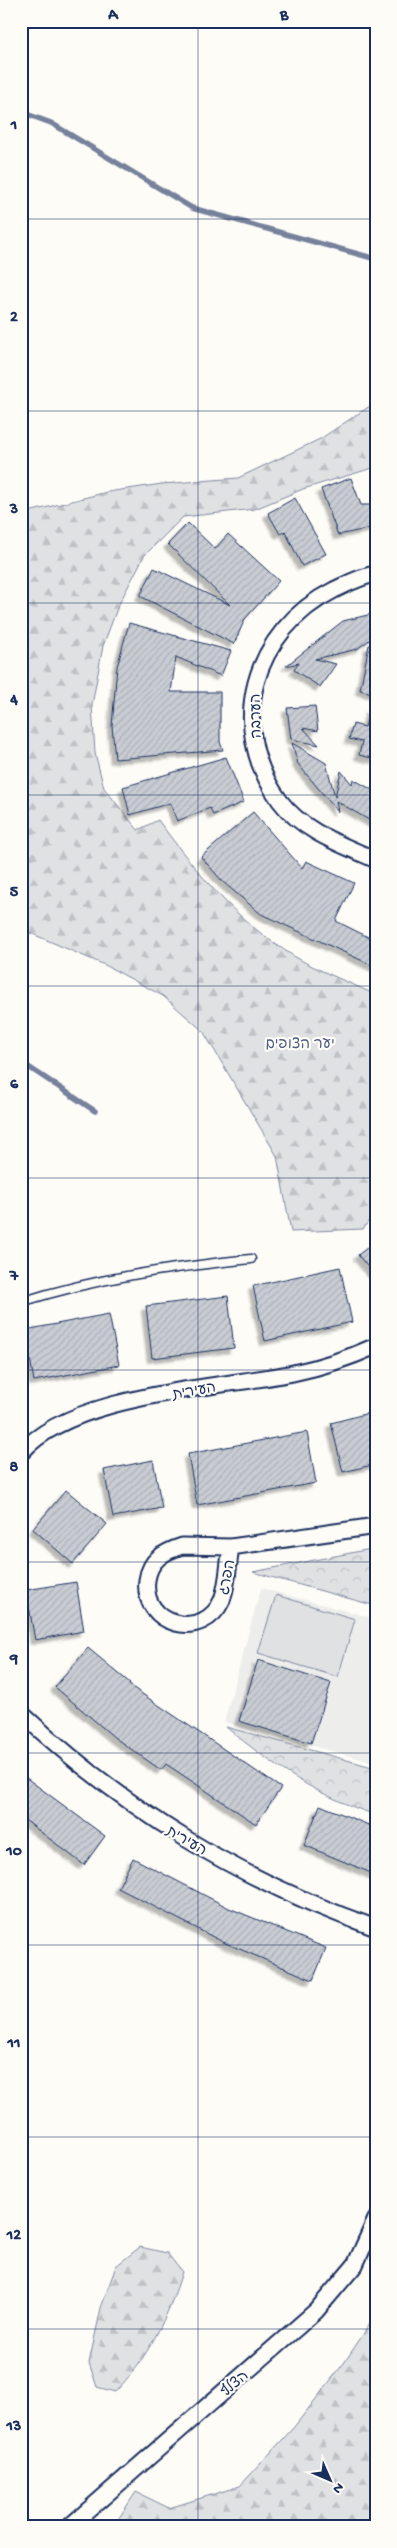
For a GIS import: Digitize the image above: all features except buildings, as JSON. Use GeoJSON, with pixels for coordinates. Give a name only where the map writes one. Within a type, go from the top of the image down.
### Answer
{"type":"FeatureCollection","features":[{"type":"Feature","properties":{"kind":"street","name":"הערבה"},"geometry":{"type":"LineString","coordinates":[[376,574],[348,583],[323,596],[298,613],[278,636],[264,657],[256,679],[252,729],[258,755],[268,781],[281,802],[295,816],[318,833],[376,860]]}},
{"type":"Feature","properties":{"kind":"street","name":"העירית"},"geometry":{"type":"LineString","coordinates":[[21,1453],[68,1420],[93,1411],[166,1395],[294,1373],[334,1363],[376,1346]]}},
{"type":"Feature","properties":{"kind":"street","name":"הפרג"},"geometry":{"type":"LineString","coordinates":[[231,1547],[222,1599],[215,1611],[204,1620],[184,1625],[170,1622],[158,1615],[150,1604],[146,1591],[148,1571],[155,1559],[166,1551],[182,1546],[231,1547],[376,1526]]}},
{"type":"Feature","properties":{"kind":"street","name":"העירית"},"geometry":{"type":"LineString","coordinates":[[21,1713],[82,1768],[164,1827],[298,1898],[376,1928]]}},
{"type":"Feature","properties":{"kind":"street","name":"הצלף"},"geometry":{"type":"LineString","coordinates":[[69,2527],[316,2311],[354,2265],[376,2219]]}},
{"type":"Feature","properties":{"kind":"lane"},"geometry":{"type":"LineString","coordinates":[[21,1302],[115,1278],[251,1259]]}},
{"type":"Feature","properties":{"kind":"shaded area"},"geometry":{"type":"Polygon","coordinates":[[[261,1588],[376,1619],[376,1763],[224,1722],[261,1588]]]}},
{"type":"Feature","properties":{"kind":"green space","name":"יער הצופים"},"geometry":{"type":"Polygon","coordinates":[[[376,402],[376,467],[303,489],[255,509],[183,517],[144,556],[118,606],[103,646],[92,705],[95,753],[104,788],[138,830],[158,820],[206,881],[242,918],[283,949],[306,963],[376,995],[376,1210],[363,1229],[291,1232],[277,1156],[203,1031],[163,996],[107,966],[21,929],[21,514],[107,492],[162,484],[238,478],[320,439],[376,402]]]}},
{"type":"Feature","properties":{"kind":"green space"},"geometry":{"type":"Polygon","coordinates":[[[376,1548],[376,1606],[253,1572],[376,1548]]]}},
{"type":"Feature","properties":{"kind":"green space"},"geometry":{"type":"Polygon","coordinates":[[[276,1595],[355,1619],[338,1677],[258,1653],[276,1595]]]}},
{"type":"Feature","properties":{"kind":"green space"},"geometry":{"type":"Polygon","coordinates":[[[226,1727],[376,1768],[376,1815],[334,1799],[296,1778],[261,1755],[226,1727]]]}},
{"type":"Feature","properties":{"kind":"green space"},"geometry":{"type":"Polygon","coordinates":[[[140,2247],[167,2253],[182,2272],[171,2304],[156,2336],[137,2366],[115,2392],[97,2387],[89,2363],[101,2308],[116,2266],[140,2247]]]}},
{"type":"Feature","properties":{"kind":"green space"},"geometry":{"type":"Polygon","coordinates":[[[376,2307],[376,2527],[333,2527],[337,2523],[324,2527],[290,2525],[284,2527],[113,2527],[136,2492],[169,2508],[240,2486],[294,2427],[344,2363],[368,2327],[376,2307]]]}},
{"type":"Feature","properties":{"kind":"waterway"},"geometry":{"type":"LineString","coordinates":[[21,112],[51,123],[192,208],[376,259]]}},
{"type":"Feature","properties":{"kind":"waterway"},"geometry":{"type":"LineString","coordinates":[[21,1062],[95,1111]]}}]}
